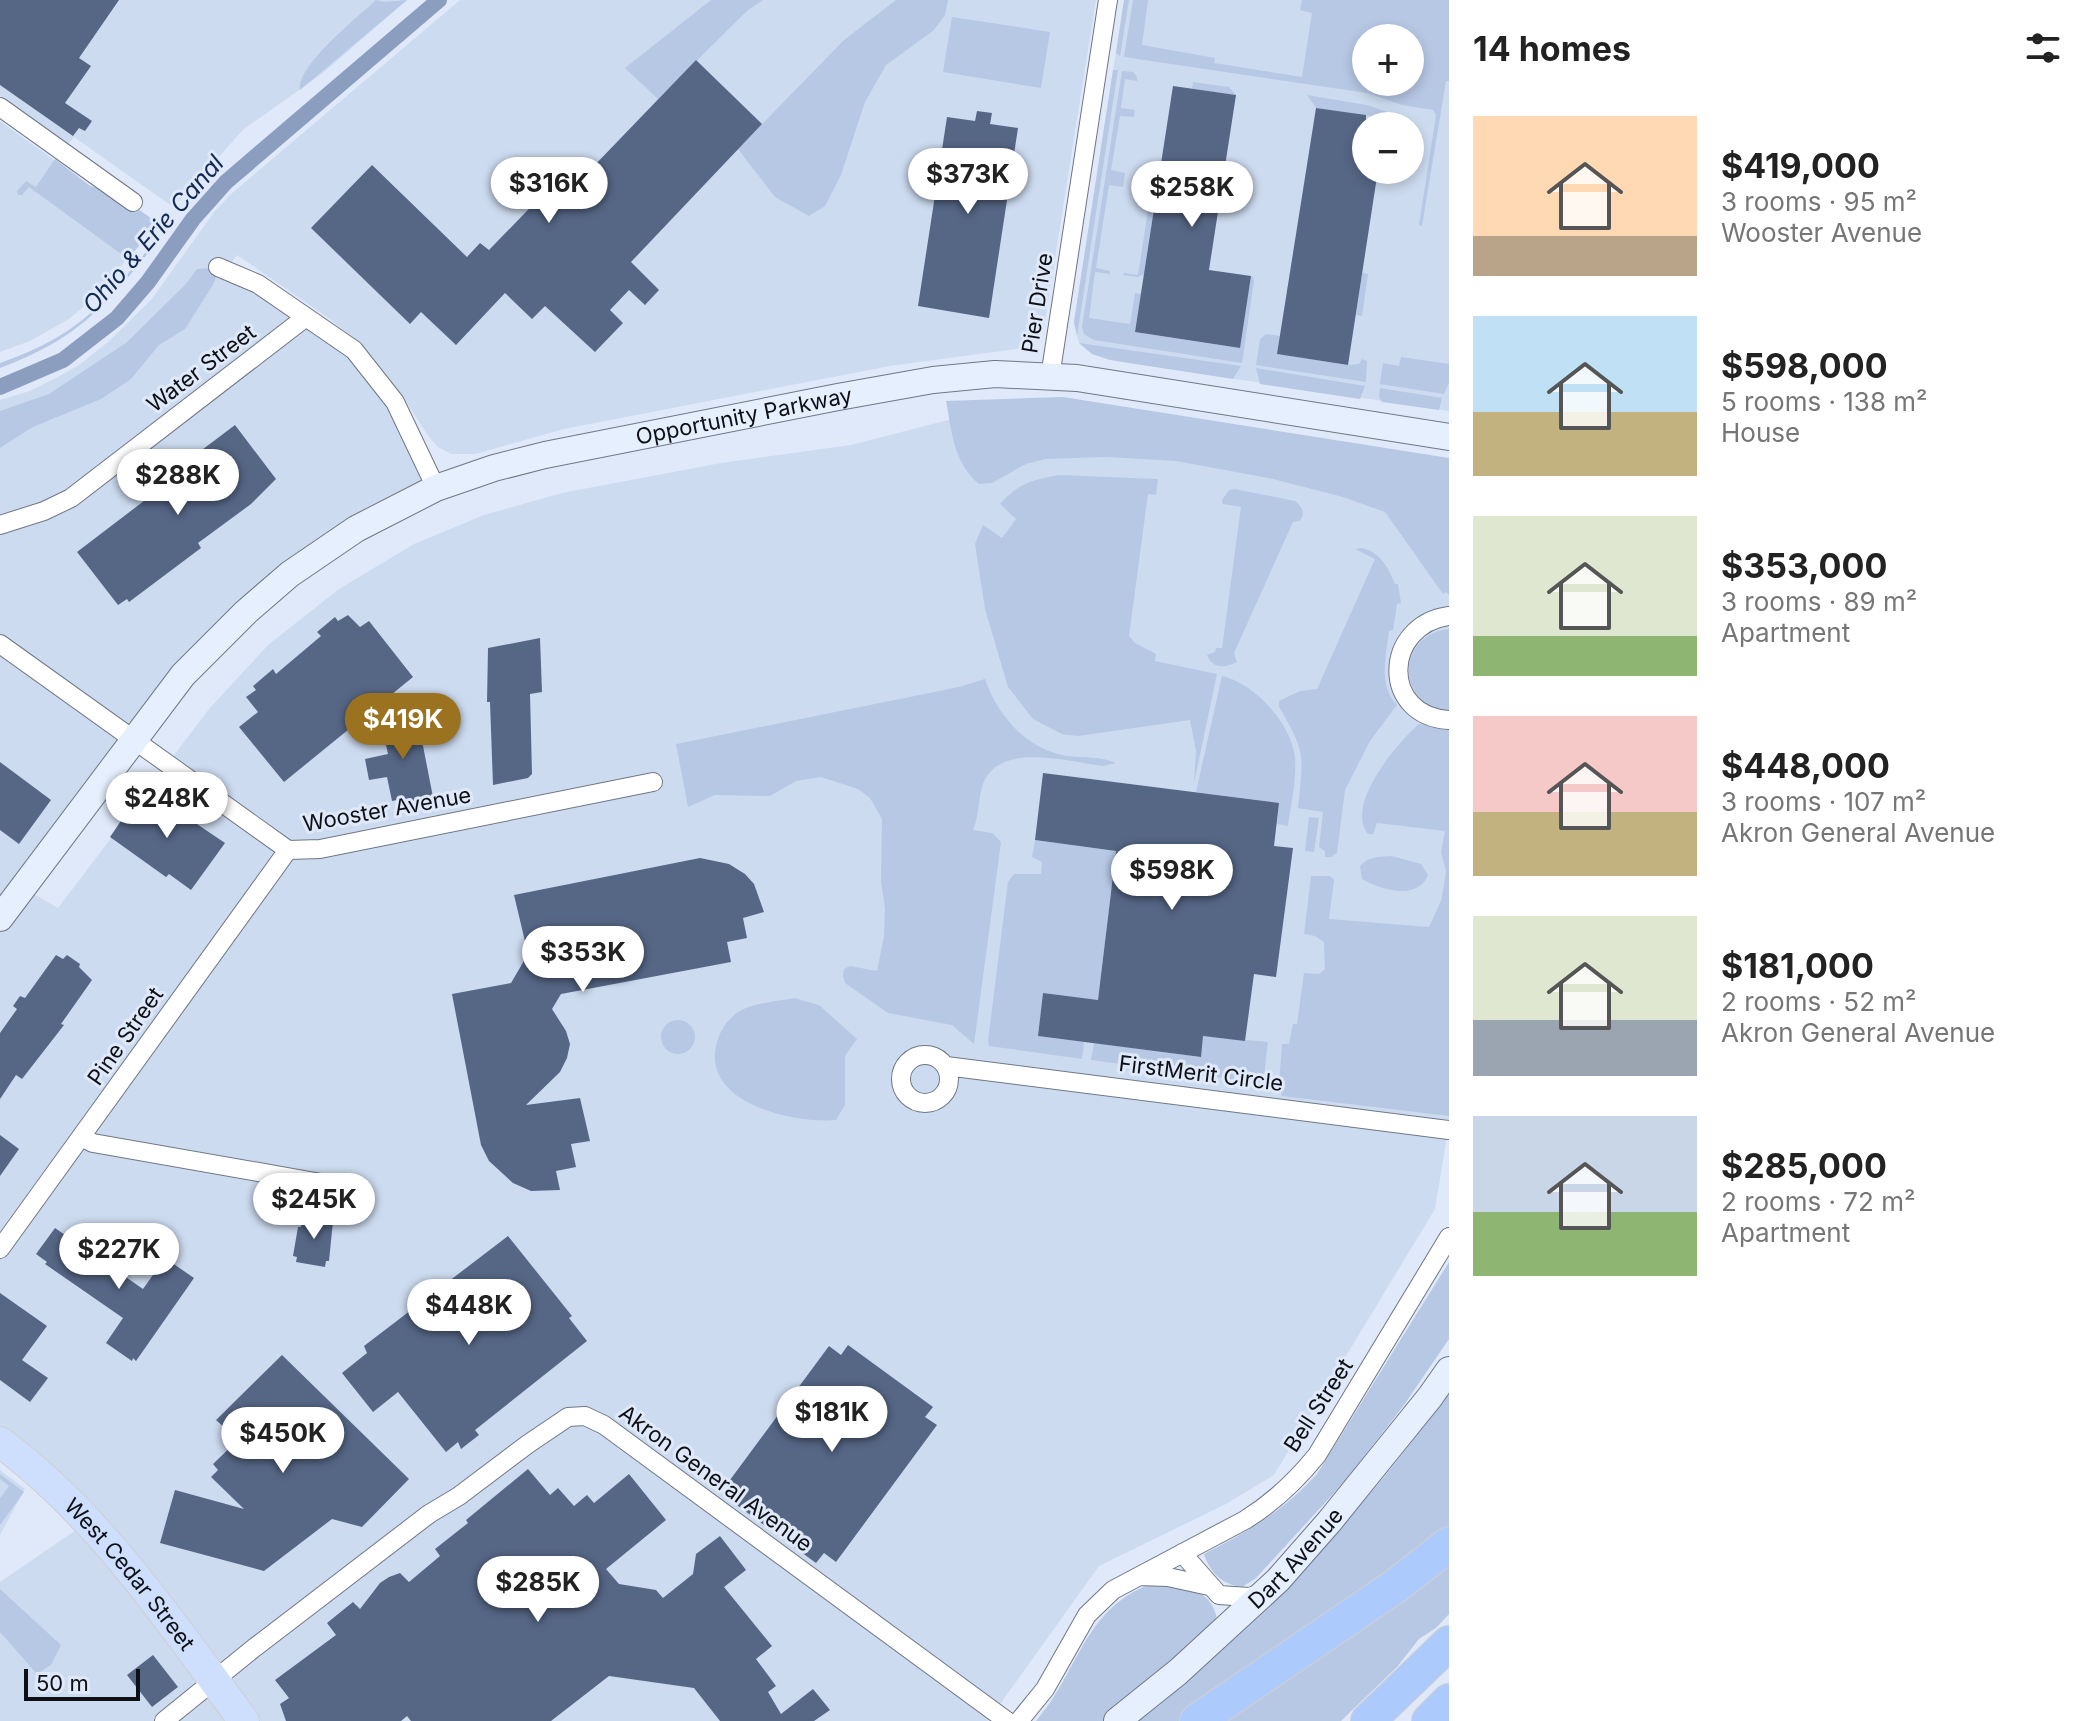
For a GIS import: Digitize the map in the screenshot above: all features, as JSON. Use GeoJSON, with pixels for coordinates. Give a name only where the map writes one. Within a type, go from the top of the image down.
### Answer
{"type":"FeatureCollection","features":[{"type":"Feature","properties":{"kind":"highway"},"geometry":{"type":"LineString","coordinates":[[1197,1721],[1397,1585],[1449,1544]]}},
{"type":"Feature","properties":{"kind":"highway"},"geometry":{"type":"LineString","coordinates":[[1368,1721],[1449,1643]]}},
{"type":"Feature","properties":{"kind":"highway"},"geometry":{"type":"LineString","coordinates":[[1429,1721],[1449,1701]]}},
{"type":"Feature","properties":{"kind":"main road","name":"Opportunity Parkway"},"geometry":{"type":"LineString","coordinates":[[0,918],[183,675],[228,628],[290,574],[356,529],[436,488],[545,455],[919,382],[995,374],[1077,378],[1449,437]]}},
{"type":"Feature","properties":{"kind":"main road","name":"Dart Avenue"},"geometry":{"type":"LineString","coordinates":[[1117,1721],[1178,1672],[1264,1593],[1329,1522],[1449,1370]]}},
{"type":"Feature","properties":{"kind":"main road","name":"West Cedar Street"},"geometry":{"type":"LineString","coordinates":[[0,1442],[76,1506],[107,1540],[244,1721]]}},
{"type":"Feature","properties":{"kind":"street","name":"Pier Drive"},"geometry":{"type":"LineString","coordinates":[[1050,377],[1108,0]]}},
{"type":"Feature","properties":{"kind":"street"},"geometry":{"type":"LineString","coordinates":[[0,107],[133,202]]}},
{"type":"Feature","properties":{"kind":"street"},"geometry":{"type":"LineString","coordinates":[[218,267],[258,284],[339,338],[365,362],[407,424],[436,488]]}},
{"type":"Feature","properties":{"kind":"street","name":"Water Street"},"geometry":{"type":"LineString","coordinates":[[0,525],[44,511],[71,498],[306,317]]}},
{"type":"Feature","properties":{"kind":"street"},"geometry":{"type":"LineString","coordinates":[[1449,616],[1425,622],[1415,630],[1400,654],[1398,670],[1404,695],[1412,705],[1422,713],[1449,720]]}},
{"type":"Feature","properties":{"kind":"street","name":"Wooster Avenue"},"geometry":{"type":"LineString","coordinates":[[0,644],[288,850],[320,849],[653,782]]}},
{"type":"Feature","properties":{"kind":"street","name":"Pine Street"},"geometry":{"type":"LineString","coordinates":[[0,1249],[288,850]]}},
{"type":"Feature","properties":{"kind":"street","name":"FirstMerit Circle"},"geometry":{"type":"LineString","coordinates":[[946,1066],[1449,1130]]}},
{"type":"Feature","properties":{"kind":"street"},"geometry":{"type":"LineString","coordinates":[[81,1137],[93,1143],[321,1183]]}},
{"type":"Feature","properties":{"kind":"street","name":"Bell Street"},"geometry":{"type":"LineString","coordinates":[[1019,1721],[1045,1689],[1087,1615],[1113,1590],[1255,1514],[1300,1476],[1317,1455],[1449,1237]]}},
{"type":"Feature","properties":{"kind":"street","name":"Akron General Avenue"},"geometry":{"type":"LineString","coordinates":[[164,1721],[429,1514],[459,1496],[555,1424],[576,1415],[604,1425],[1007,1721]]}},
{"type":"Feature","properties":{"kind":"street"},"geometry":{"type":"LineString","coordinates":[[1182,1553],[1214,1591],[1221,1616],[1218,1635]]}},
{"type":"Feature","properties":{"kind":"street"},"geometry":{"type":"LineString","coordinates":[[1136,1576],[1168,1577],[1214,1591],[1249,1597],[1264,1593]]}},
{"type":"Feature","properties":{"kind":"shaded area"},"geometry":{"type":"Polygon","coordinates":[[[0,0],[407,0],[323,73],[244,129],[173,207],[74,137],[68,144],[0,96],[0,0]]]}},
{"type":"Feature","properties":{"kind":"shaded area"},"geometry":{"type":"Polygon","coordinates":[[[376,0],[407,0],[300,90],[301,80],[318,55],[376,0]]]}},
{"type":"Feature","properties":{"kind":"shaded area"},"geometry":{"type":"Polygon","coordinates":[[[460,0],[1096,0],[1044,328],[1034,343],[1024,348],[890,366],[564,429],[475,454],[451,454],[438,447],[429,437],[401,394],[357,341],[237,255],[223,273],[341,344],[382,390],[429,486],[252,600],[0,905],[0,400],[30,391],[56,378],[79,365],[108,342],[151,300],[215,211],[231,194],[460,0]]]}},
{"type":"Feature","properties":{"kind":"shaded area"},"geometry":{"type":"Polygon","coordinates":[[[711,0],[763,0],[748,10],[658,99],[625,68],[711,0]]]}},
{"type":"Feature","properties":{"kind":"shaded area"},"geometry":{"type":"Polygon","coordinates":[[[896,0],[948,0],[945,15],[933,31],[886,65],[865,102],[841,175],[825,206],[809,216],[775,197],[738,149],[844,40],[896,0]]]}},
{"type":"Feature","properties":{"kind":"shaded area"},"geometry":{"type":"Polygon","coordinates":[[[1124,0],[1449,0],[1449,411],[1116,361],[1092,354],[1079,343],[1074,322],[1124,0]]]}},
{"type":"Feature","properties":{"kind":"shaded area"},"geometry":{"type":"Polygon","coordinates":[[[1124,0],[1129,0],[1120,56],[1116,53],[1124,0]]]}},
{"type":"Feature","properties":{"kind":"shaded area"},"geometry":{"type":"Polygon","coordinates":[[[1133,0],[1148,0],[1142,45],[1215,58],[1214,63],[1302,77],[1312,13],[1300,10],[1302,0],[1449,0],[1449,81],[1446,81],[1422,226],[1419,225],[1436,115],[1433,110],[1402,105],[1376,96],[1424,96],[1424,24],[1352,24],[1352,91],[1124,57],[1133,0]]]}},
{"type":"Feature","properties":{"kind":"shaded area"},"geometry":{"type":"Polygon","coordinates":[[[952,17],[1050,32],[1041,88],[943,72],[952,17]]]}},
{"type":"Feature","properties":{"kind":"shaded area"},"geometry":{"type":"Polygon","coordinates":[[[1113,70],[1118,70],[1077,336],[1074,322],[1113,70]]]}},
{"type":"Feature","properties":{"kind":"shaded area"},"geometry":{"type":"Polygon","coordinates":[[[1122,71],[1133,72],[1137,81],[1125,79],[1121,108],[1135,110],[1134,117],[1120,116],[1111,170],[1125,173],[1123,187],[1109,185],[1096,268],[1110,271],[1110,274],[1095,272],[1089,318],[1130,324],[1135,293],[1141,294],[1135,332],[1239,348],[1251,276],[1254,281],[1242,363],[1094,340],[1084,334],[1082,327],[1122,71]]]}},
{"type":"Feature","properties":{"kind":"shaded area"},"geometry":{"type":"Polygon","coordinates":[[[1193,82],[1229,87],[1236,95],[1192,89],[1193,82]]]}},
{"type":"Feature","properties":{"kind":"shaded area"},"geometry":{"type":"Polygon","coordinates":[[[1307,95],[1367,105],[1387,112],[1352,113],[1316,108],[1307,95]]]}},
{"type":"Feature","properties":{"kind":"shaded area"},"geometry":{"type":"Polygon","coordinates":[[[0,121],[90,186],[158,223],[95,297],[69,319],[30,341],[0,352],[0,121]]]}},
{"type":"Feature","properties":{"kind":"shaded area"},"geometry":{"type":"Polygon","coordinates":[[[55,159],[90,186],[112,191],[158,223],[128,259],[29,187],[18,195],[17,191],[26,181],[36,187],[55,159]]]}},
{"type":"Feature","properties":{"kind":"shaded area"},"geometry":{"type":"Polygon","coordinates":[[[1151,191],[1156,197],[1144,274],[1138,277],[1123,275],[1138,275],[1151,191]]]}},
{"type":"Feature","properties":{"kind":"shaded area"},"geometry":{"type":"Polygon","coordinates":[[[153,247],[119,288],[87,320],[49,346],[0,368],[0,363],[50,342],[86,317],[153,247]]]}},
{"type":"Feature","properties":{"kind":"shaded area"},"geometry":{"type":"Polygon","coordinates":[[[213,268],[217,274],[213,285],[185,329],[159,345],[131,379],[101,399],[33,427],[0,448],[0,411],[49,394],[126,343],[185,285],[197,269],[213,268]]]}},
{"type":"Feature","properties":{"kind":"shaded area"},"geometry":{"type":"Polygon","coordinates":[[[1362,273],[1368,274],[1362,316],[1356,315],[1362,273]]]}},
{"type":"Feature","properties":{"kind":"shaded area"},"geometry":{"type":"Polygon","coordinates":[[[1266,334],[1280,336],[1278,354],[1347,365],[1359,364],[1362,359],[1367,361],[1366,382],[1256,365],[1260,339],[1266,334]]]}},
{"type":"Feature","properties":{"kind":"shaded area"},"geometry":{"type":"Polygon","coordinates":[[[1079,343],[1241,366],[1233,379],[1110,360],[1092,354],[1079,343]]]}},
{"type":"Feature","properties":{"kind":"shaded area"},"geometry":{"type":"Polygon","coordinates":[[[1401,357],[1449,364],[1449,383],[1444,394],[1380,384],[1383,363],[1399,366],[1401,357]]]}},
{"type":"Feature","properties":{"kind":"shaded area"},"geometry":{"type":"Polygon","coordinates":[[[1256,368],[1365,386],[1360,399],[1260,384],[1256,368]]]}},
{"type":"Feature","properties":{"kind":"shaded area"},"geometry":{"type":"Polygon","coordinates":[[[1380,388],[1442,398],[1439,410],[1382,402],[1380,388]]]}},
{"type":"Feature","properties":{"kind":"shaded area"},"geometry":{"type":"Polygon","coordinates":[[[1063,397],[1449,458],[1449,595],[1446,592],[1443,594],[1385,512],[1343,497],[1273,479],[1176,461],[1107,457],[1045,459],[1026,464],[992,483],[979,484],[970,475],[955,446],[946,401],[1063,397]]]}},
{"type":"Feature","properties":{"kind":"shaded area"},"geometry":{"type":"Polygon","coordinates":[[[987,410],[1449,479],[1449,1124],[1435,1209],[1274,1475],[1226,1504],[1099,1566],[988,1721],[0,1721],[0,1582],[95,1517],[0,1444],[0,928],[27,890],[58,908],[209,709],[268,645],[339,589],[414,544],[484,515],[562,493],[721,463],[851,445],[987,410]]]}},
{"type":"Feature","properties":{"kind":"shaded area"},"geometry":{"type":"Polygon","coordinates":[[[1059,475],[1158,479],[1156,495],[1148,494],[1129,636],[1135,643],[1156,654],[1155,661],[1217,674],[1194,783],[1196,751],[1190,720],[1078,736],[1062,734],[1033,719],[1008,687],[985,609],[975,544],[983,525],[1002,538],[1016,519],[1000,504],[1013,491],[1033,481],[1059,475]]]}},
{"type":"Feature","properties":{"kind":"shaded area"},"geometry":{"type":"Polygon","coordinates":[[[1229,490],[1295,501],[1303,515],[1300,521],[1293,522],[1234,653],[1237,662],[1220,666],[1212,663],[1207,655],[1215,652],[1216,648],[1222,648],[1241,507],[1223,504],[1222,500],[1229,490]]]}},
{"type":"Feature","properties":{"kind":"shaded area"},"geometry":{"type":"Polygon","coordinates":[[[1362,548],[1379,557],[1395,584],[1398,584],[1401,603],[1397,604],[1393,630],[1389,631],[1385,660],[1387,689],[1397,705],[1370,741],[1345,790],[1337,853],[1325,857],[1325,851],[1319,847],[1323,812],[1298,808],[1301,755],[1279,701],[1300,691],[1317,689],[1375,559],[1355,549],[1362,548]]]}},
{"type":"Feature","properties":{"kind":"shaded area"},"geometry":{"type":"Polygon","coordinates":[[[1449,629],[1449,711],[1432,707],[1419,697],[1411,685],[1409,671],[1411,657],[1419,644],[1431,634],[1449,629]]]}},
{"type":"Feature","properties":{"kind":"shaded area"},"geometry":{"type":"Polygon","coordinates":[[[1222,676],[1246,687],[1269,706],[1292,744],[1295,765],[1288,826],[1277,824],[1279,803],[1196,792],[1222,676]]]}},
{"type":"Feature","properties":{"kind":"shaded area"},"geometry":{"type":"Polygon","coordinates":[[[985,679],[1006,718],[1026,738],[1052,752],[1116,763],[1103,766],[1053,758],[1017,759],[1002,763],[990,772],[982,787],[973,830],[992,833],[1001,842],[974,1044],[952,1025],[888,1013],[845,983],[844,969],[850,966],[877,971],[884,936],[882,819],[870,798],[858,789],[821,777],[796,781],[770,796],[715,795],[688,807],[676,744],[959,687],[985,679]]]}},
{"type":"Feature","properties":{"kind":"shaded area"},"geometry":{"type":"Polygon","coordinates":[[[1419,724],[1449,730],[1449,1116],[1282,1096],[1279,1085],[1282,1044],[1289,1044],[1293,1024],[1297,1024],[1304,973],[1319,974],[1325,969],[1324,942],[1304,934],[1311,876],[1330,876],[1334,880],[1329,919],[1429,927],[1441,901],[1446,871],[1441,852],[1445,831],[1377,823],[1373,834],[1368,834],[1362,822],[1368,791],[1377,775],[1387,759],[1419,724]]]}},
{"type":"Feature","properties":{"kind":"shaded area"},"geometry":{"type":"Polygon","coordinates":[[[1309,817],[1319,818],[1314,852],[1305,851],[1309,817]]]}},
{"type":"Feature","properties":{"kind":"shaded area"},"geometry":{"type":"Polygon","coordinates":[[[1035,840],[1116,851],[1098,1000],[1043,994],[1038,1036],[1084,1042],[1082,1059],[989,1046],[1008,882],[1014,874],[1041,874],[1042,862],[1032,857],[1035,840]]]}},
{"type":"Feature","properties":{"kind":"shaded area"},"geometry":{"type":"Polygon","coordinates":[[[1392,856],[1421,864],[1428,875],[1423,883],[1408,891],[1398,891],[1362,879],[1360,866],[1363,863],[1392,856]]]}},
{"type":"Feature","properties":{"kind":"shaded area"},"geometry":{"type":"Polygon","coordinates":[[[795,998],[819,1005],[857,1039],[845,1056],[845,1105],[836,1120],[796,1118],[774,1113],[752,1105],[721,1079],[715,1061],[718,1039],[729,1020],[752,1006],[795,998]]]}},
{"type":"Feature","properties":{"kind":"shaded area"},"geometry":{"type":"Polygon","coordinates":[[[678,1020],[690,1025],[695,1037],[690,1049],[678,1054],[666,1049],[661,1037],[666,1025],[678,1020]]]}},
{"type":"Feature","properties":{"kind":"shaded area"},"geometry":{"type":"Polygon","coordinates":[[[1203,1036],[1268,1042],[1263,1083],[1091,1060],[1094,1043],[1200,1057],[1203,1036]]]}},
{"type":"Feature","properties":{"kind":"shaded area"},"geometry":{"type":"Polygon","coordinates":[[[1449,1262],[1449,1339],[1404,1405],[1344,1482],[1256,1578],[1242,1587],[1222,1580],[1213,1572],[1204,1554],[1265,1519],[1317,1474],[1449,1262]]]}},
{"type":"Feature","properties":{"kind":"shaded area"},"geometry":{"type":"Polygon","coordinates":[[[1449,1390],[1449,1533],[1184,1721],[1138,1721],[1200,1668],[1314,1556],[1385,1476],[1449,1390]]]}},
{"type":"Feature","properties":{"kind":"shaded area"},"geometry":{"type":"Polygon","coordinates":[[[0,1470],[25,1489],[0,1535],[0,1470]]]}},
{"type":"Feature","properties":{"kind":"shaded area"},"geometry":{"type":"Polygon","coordinates":[[[0,1474],[24,1492],[0,1525],[0,1498],[9,1486],[0,1479],[0,1474]]]}},
{"type":"Feature","properties":{"kind":"shaded area"},"geometry":{"type":"Polygon","coordinates":[[[1449,1554],[1449,1614],[1436,1628],[1419,1639],[1397,1667],[1341,1721],[1213,1721],[1449,1554]]]}},
{"type":"Feature","properties":{"kind":"shaded area"},"geometry":{"type":"Polygon","coordinates":[[[1148,1585],[1181,1587],[1200,1593],[1208,1599],[1217,1619],[1129,1703],[1104,1721],[1036,1721],[1083,1645],[1109,1610],[1126,1596],[1148,1585]]]}},
{"type":"Feature","properties":{"kind":"shaded area"},"geometry":{"type":"Polygon","coordinates":[[[0,1589],[61,1645],[51,1665],[37,1674],[0,1632],[0,1589]]]}},
{"type":"Feature","properties":{"kind":"building"},"geometry":{"type":"Polygon","coordinates":[[[0,0],[119,0],[79,58],[91,66],[65,103],[92,121],[85,131],[79,128],[73,136],[0,85],[0,0]]]}},
{"type":"Feature","properties":{"kind":"building"},"geometry":{"type":"Polygon","coordinates":[[[696,60],[762,124],[631,262],[659,290],[645,305],[629,290],[610,310],[623,323],[595,352],[545,306],[532,319],[505,293],[456,345],[421,312],[410,324],[311,228],[372,165],[467,257],[480,243],[489,250],[552,185],[564,197],[696,60]]]}},
{"type":"Feature","properties":{"kind":"building"},"geometry":{"type":"Polygon","coordinates":[[[1173,86],[1236,95],[1209,270],[1251,276],[1240,348],[1135,332],[1173,86]]]}},
{"type":"Feature","properties":{"kind":"building"},"geometry":{"type":"Polygon","coordinates":[[[1316,108],[1352,113],[1352,184],[1376,184],[1348,365],[1277,354],[1316,108]]]}},
{"type":"Feature","properties":{"kind":"building"},"geometry":{"type":"Polygon","coordinates":[[[977,111],[992,113],[990,124],[1018,128],[989,318],[918,306],[947,117],[975,121],[977,111]]]}},
{"type":"Feature","properties":{"kind":"building"},"geometry":{"type":"Polygon","coordinates":[[[235,425],[276,479],[251,504],[198,543],[201,548],[129,602],[127,599],[118,605],[77,552],[157,491],[154,486],[235,425]]]}},
{"type":"Feature","properties":{"kind":"building"},"geometry":{"type":"Polygon","coordinates":[[[348,615],[360,627],[369,621],[413,677],[284,782],[239,727],[258,712],[246,697],[256,690],[253,686],[273,669],[276,674],[321,636],[317,632],[335,617],[338,621],[348,615]]]}},
{"type":"Feature","properties":{"kind":"building"},"geometry":{"type":"Polygon","coordinates":[[[540,638],[542,692],[530,694],[532,774],[528,778],[493,785],[490,702],[487,702],[488,648],[540,638]]]}},
{"type":"Feature","properties":{"kind":"building"},"geometry":{"type":"Polygon","coordinates":[[[417,715],[433,797],[398,804],[397,800],[392,801],[387,777],[369,780],[365,759],[388,754],[381,722],[417,715]]]}},
{"type":"Feature","properties":{"kind":"building"},"geometry":{"type":"Polygon","coordinates":[[[0,762],[51,800],[19,844],[0,830],[0,762]]]}},
{"type":"Feature","properties":{"kind":"building"},"geometry":{"type":"Polygon","coordinates":[[[1043,773],[1279,803],[1274,846],[1293,848],[1276,977],[1254,974],[1245,1041],[1203,1036],[1201,1057],[1038,1036],[1043,993],[1098,1000],[1116,851],[1035,840],[1043,773]]]}},
{"type":"Feature","properties":{"kind":"building"},"geometry":{"type":"Polygon","coordinates":[[[148,791],[225,843],[191,890],[169,874],[166,877],[110,837],[140,793],[148,791]]]}},
{"type":"Feature","properties":{"kind":"building"},"geometry":{"type":"Polygon","coordinates":[[[700,858],[729,864],[745,874],[754,884],[764,912],[743,918],[747,938],[727,942],[731,962],[561,994],[552,1009],[570,1044],[567,1058],[560,1072],[526,1105],[580,1098],[590,1141],[571,1144],[576,1167],[556,1171],[560,1190],[531,1191],[513,1183],[489,1161],[481,1145],[452,994],[511,983],[528,954],[514,895],[700,858]]]}},
{"type":"Feature","properties":{"kind":"building"},"geometry":{"type":"Polygon","coordinates":[[[56,955],[63,959],[67,955],[80,964],[79,967],[92,980],[61,1024],[64,1025],[22,1079],[16,1075],[0,1099],[0,1033],[17,1009],[13,1006],[20,996],[25,998],[56,955]]]}},
{"type":"Feature","properties":{"kind":"building"},"geometry":{"type":"Polygon","coordinates":[[[0,1135],[19,1149],[0,1176],[0,1135]]]}},
{"type":"Feature","properties":{"kind":"building"},"geometry":{"type":"Polygon","coordinates":[[[304,1213],[333,1221],[329,1261],[326,1261],[325,1267],[296,1262],[297,1257],[293,1256],[304,1213]]]}},
{"type":"Feature","properties":{"kind":"building"},"geometry":{"type":"Polygon","coordinates":[[[55,1228],[143,1289],[165,1258],[194,1278],[136,1361],[106,1343],[123,1318],[45,1264],[47,1262],[36,1254],[55,1228]]]}},
{"type":"Feature","properties":{"kind":"building"},"geometry":{"type":"Polygon","coordinates":[[[508,1236],[572,1316],[569,1318],[587,1341],[475,1430],[479,1435],[461,1449],[458,1442],[446,1452],[398,1392],[373,1412],[342,1373],[367,1353],[364,1346],[508,1236]]]}},
{"type":"Feature","properties":{"kind":"building"},"geometry":{"type":"Polygon","coordinates":[[[0,1293],[47,1326],[22,1360],[48,1378],[30,1402],[0,1380],[0,1293]]]}},
{"type":"Feature","properties":{"kind":"building"},"geometry":{"type":"Polygon","coordinates":[[[848,1345],[933,1407],[925,1417],[937,1425],[836,1562],[824,1553],[816,1563],[730,1500],[737,1490],[727,1484],[829,1346],[841,1355],[848,1345]]]}},
{"type":"Feature","properties":{"kind":"building"},"geometry":{"type":"Polygon","coordinates":[[[282,1355],[409,1479],[362,1527],[332,1519],[264,1571],[160,1543],[175,1490],[244,1509],[211,1477],[218,1470],[213,1464],[238,1440],[216,1420],[282,1355]]]}},
{"type":"Feature","properties":{"kind":"building"},"geometry":{"type":"Polygon","coordinates":[[[528,1469],[550,1495],[558,1488],[574,1506],[587,1495],[594,1503],[629,1474],[666,1520],[606,1569],[619,1584],[656,1590],[663,1598],[693,1574],[696,1554],[720,1536],[746,1570],[724,1587],[772,1646],[756,1659],[776,1686],[768,1692],[781,1714],[813,1689],[830,1710],[814,1721],[720,1721],[694,1688],[609,1676],[551,1721],[411,1721],[407,1716],[401,1721],[286,1721],[280,1704],[289,1698],[275,1680],[336,1635],[327,1623],[353,1602],[360,1609],[380,1583],[389,1577],[400,1573],[409,1582],[440,1556],[435,1549],[528,1469]]]}},
{"type":"Feature","properties":{"kind":"building"},"geometry":{"type":"Polygon","coordinates":[[[153,1655],[178,1687],[152,1707],[127,1675],[153,1655]]]}},
{"type":"Feature","properties":{"kind":"waterway","name":"Ohio & Erie Canal"},"geometry":{"type":"LineString","coordinates":[[0,387],[63,360],[117,318],[148,282],[193,219],[226,182],[439,0]]}}]}
